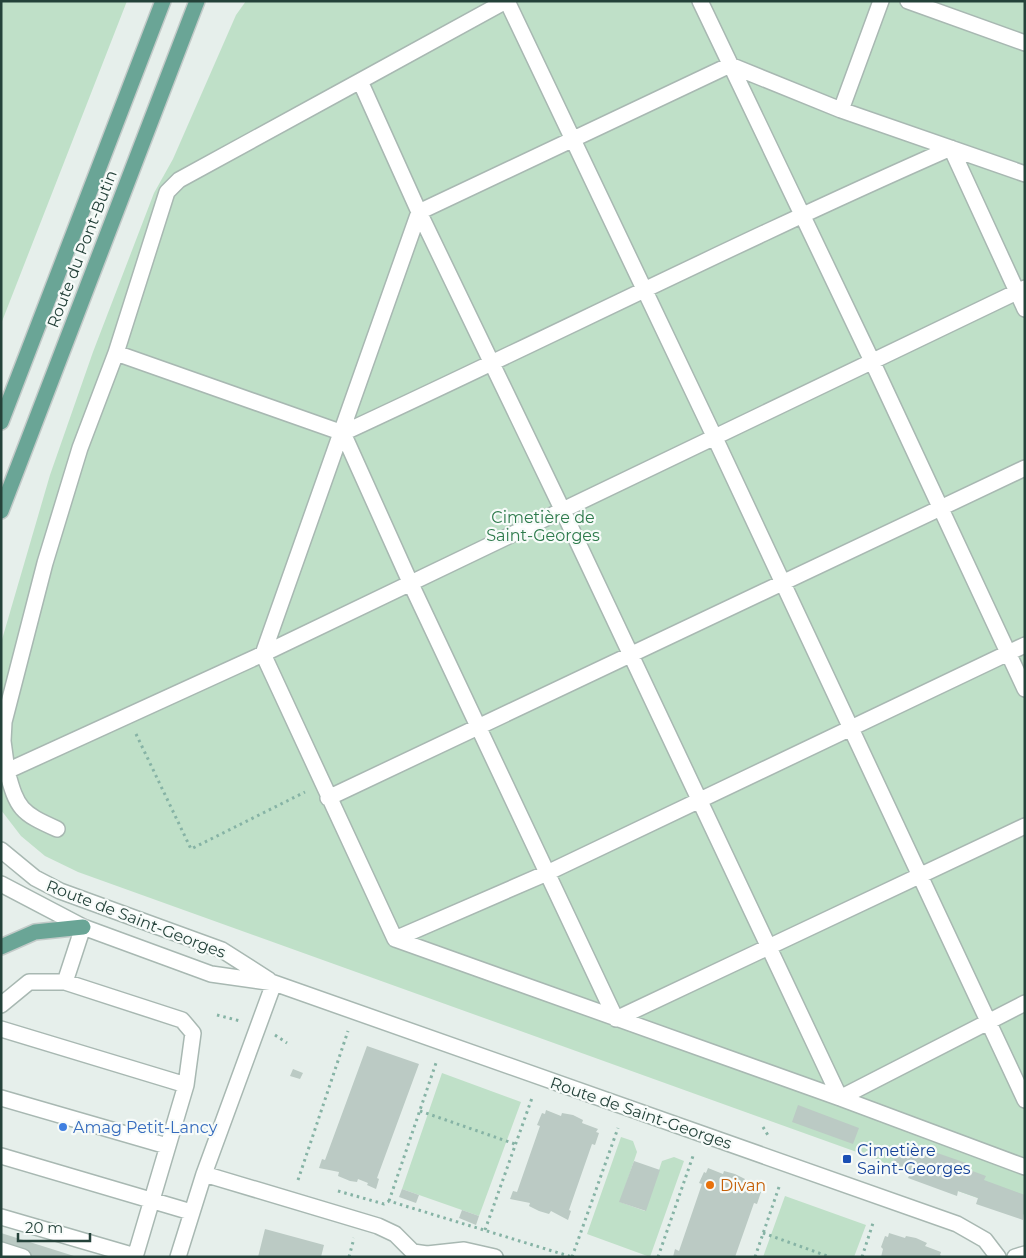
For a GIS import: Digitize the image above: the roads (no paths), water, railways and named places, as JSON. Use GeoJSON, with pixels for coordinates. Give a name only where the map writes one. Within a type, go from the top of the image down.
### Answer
{"type":"FeatureCollection","features":[{"type":"Feature","properties":{"kind":"main road","name":"Route du Pont-Butin"},"geometry":{"type":"LineString","coordinates":[[1,422],[163,1]]}},
{"type":"Feature","properties":{"kind":"main road","name":"Route du Pont-Butin"},"geometry":{"type":"LineString","coordinates":[[1,511],[197,1]]}},
{"type":"Feature","properties":{"kind":"main road"},"geometry":{"type":"LineString","coordinates":[[1,947],[35,932],[83,928]]}},
{"type":"Feature","properties":{"kind":"street"},"geometry":{"type":"LineString","coordinates":[[57,829],[23,811],[13,793],[7,771],[3,741],[4,722],[45,563],[80,448],[116,353],[167,192],[179,180],[506,1],[715,438],[1025,1100]]}},
{"type":"Feature","properties":{"kind":"street"},"geometry":{"type":"LineString","coordinates":[[700,1],[872,361],[1025,689]]}},
{"type":"Feature","properties":{"kind":"street"},"geometry":{"type":"LineString","coordinates":[[840,110],[881,1]]}},
{"type":"Feature","properties":{"kind":"street"},"geometry":{"type":"LineString","coordinates":[[908,1],[1025,42]]}},
{"type":"Feature","properties":{"kind":"street"},"geometry":{"type":"LineString","coordinates":[[1025,174],[840,110],[730,65],[419,212],[343,433],[263,654],[328,798],[395,939],[840,1098],[1025,1168]]}},
{"type":"Feature","properties":{"kind":"street"},"geometry":{"type":"LineString","coordinates":[[360,81],[419,212],[562,509],[698,802],[840,1098]]}},
{"type":"Feature","properties":{"kind":"street"},"geometry":{"type":"LineString","coordinates":[[116,353],[343,433],[492,364],[801,214],[951,148]]}},
{"type":"Feature","properties":{"kind":"street"},"geometry":{"type":"LineString","coordinates":[[951,148],[1021,290],[1025,309]]}},
{"type":"Feature","properties":{"kind":"street"},"geometry":{"type":"LineString","coordinates":[[7,771],[263,654],[1021,290]]}},
{"type":"Feature","properties":{"kind":"street"},"geometry":{"type":"LineString","coordinates":[[343,433],[410,582],[616,1019]]}},
{"type":"Feature","properties":{"kind":"street"},"geometry":{"type":"LineString","coordinates":[[328,798],[1025,468]]}},
{"type":"Feature","properties":{"kind":"street"},"geometry":{"type":"LineString","coordinates":[[395,939],[546,873],[698,802],[1025,644]]}},
{"type":"Feature","properties":{"kind":"street"},"geometry":{"type":"LineString","coordinates":[[616,1019],[767,946],[1025,826]]}},
{"type":"Feature","properties":{"kind":"street","name":"Route de Saint-Georges"},"geometry":{"type":"LineString","coordinates":[[1,850],[24,870],[54,888],[222,950],[274,983]]}},
{"type":"Feature","properties":{"kind":"street","name":"Route de Saint-Georges"},"geometry":{"type":"LineString","coordinates":[[1,884],[83,928],[211,974],[274,983],[957,1224],[984,1240],[998,1257]]}},
{"type":"Feature","properties":{"kind":"street"},"geometry":{"type":"LineString","coordinates":[[65,982],[83,928]]}},
{"type":"Feature","properties":{"kind":"street"},"geometry":{"type":"LineString","coordinates":[[1,1005],[29,982],[65,982],[182,1020],[193,1033],[186,1085],[135,1257],[1,1217]]}},
{"type":"Feature","properties":{"kind":"street"},"geometry":{"type":"LineString","coordinates":[[178,1257],[204,1174],[274,983]]}},
{"type":"Feature","properties":{"kind":"street"},"geometry":{"type":"LineString","coordinates":[[840,1098],[988,1020],[1025,1003]]}},
{"type":"Feature","properties":{"kind":"street"},"geometry":{"type":"LineString","coordinates":[[1,1029],[186,1085]]}},
{"type":"Feature","properties":{"kind":"street"},"geometry":{"type":"LineString","coordinates":[[1,1098],[167,1146]]}},
{"type":"Feature","properties":{"kind":"street"},"geometry":{"type":"LineString","coordinates":[[1,1156],[191,1212]]}},
{"type":"Feature","properties":{"kind":"street"},"geometry":{"type":"LineString","coordinates":[[204,1174],[378,1226],[395,1234],[414,1252],[427,1254],[464,1250],[495,1257]]}},
{"type":"Feature","properties":{"kind":"street"},"geometry":{"type":"LineString","coordinates":[[1,1250],[23,1257]]}},
{"type":"Feature","properties":{"kind":"street"},"geometry":{"type":"LineString","coordinates":[[1016,1257],[1025,1254]]}},
{"type":"Feature","properties":{"kind":"place","name":"Amag Petit-Lancy"},"geometry":{"type":"Point","coordinates":[63,1127]}},
{"type":"Feature","properties":{"kind":"place","name":"Cimetière Saint-Georges"},"geometry":{"type":"Point","coordinates":[847,1159]}},
{"type":"Feature","properties":{"kind":"place","name":"Divan"},"geometry":{"type":"Point","coordinates":[710,1185]}},
{"type":"Feature","properties":{"kind":"park label","name":"Cimetière de Saint-Georges"},"geometry":{"type":"Point","coordinates":[543,526]}}]}
